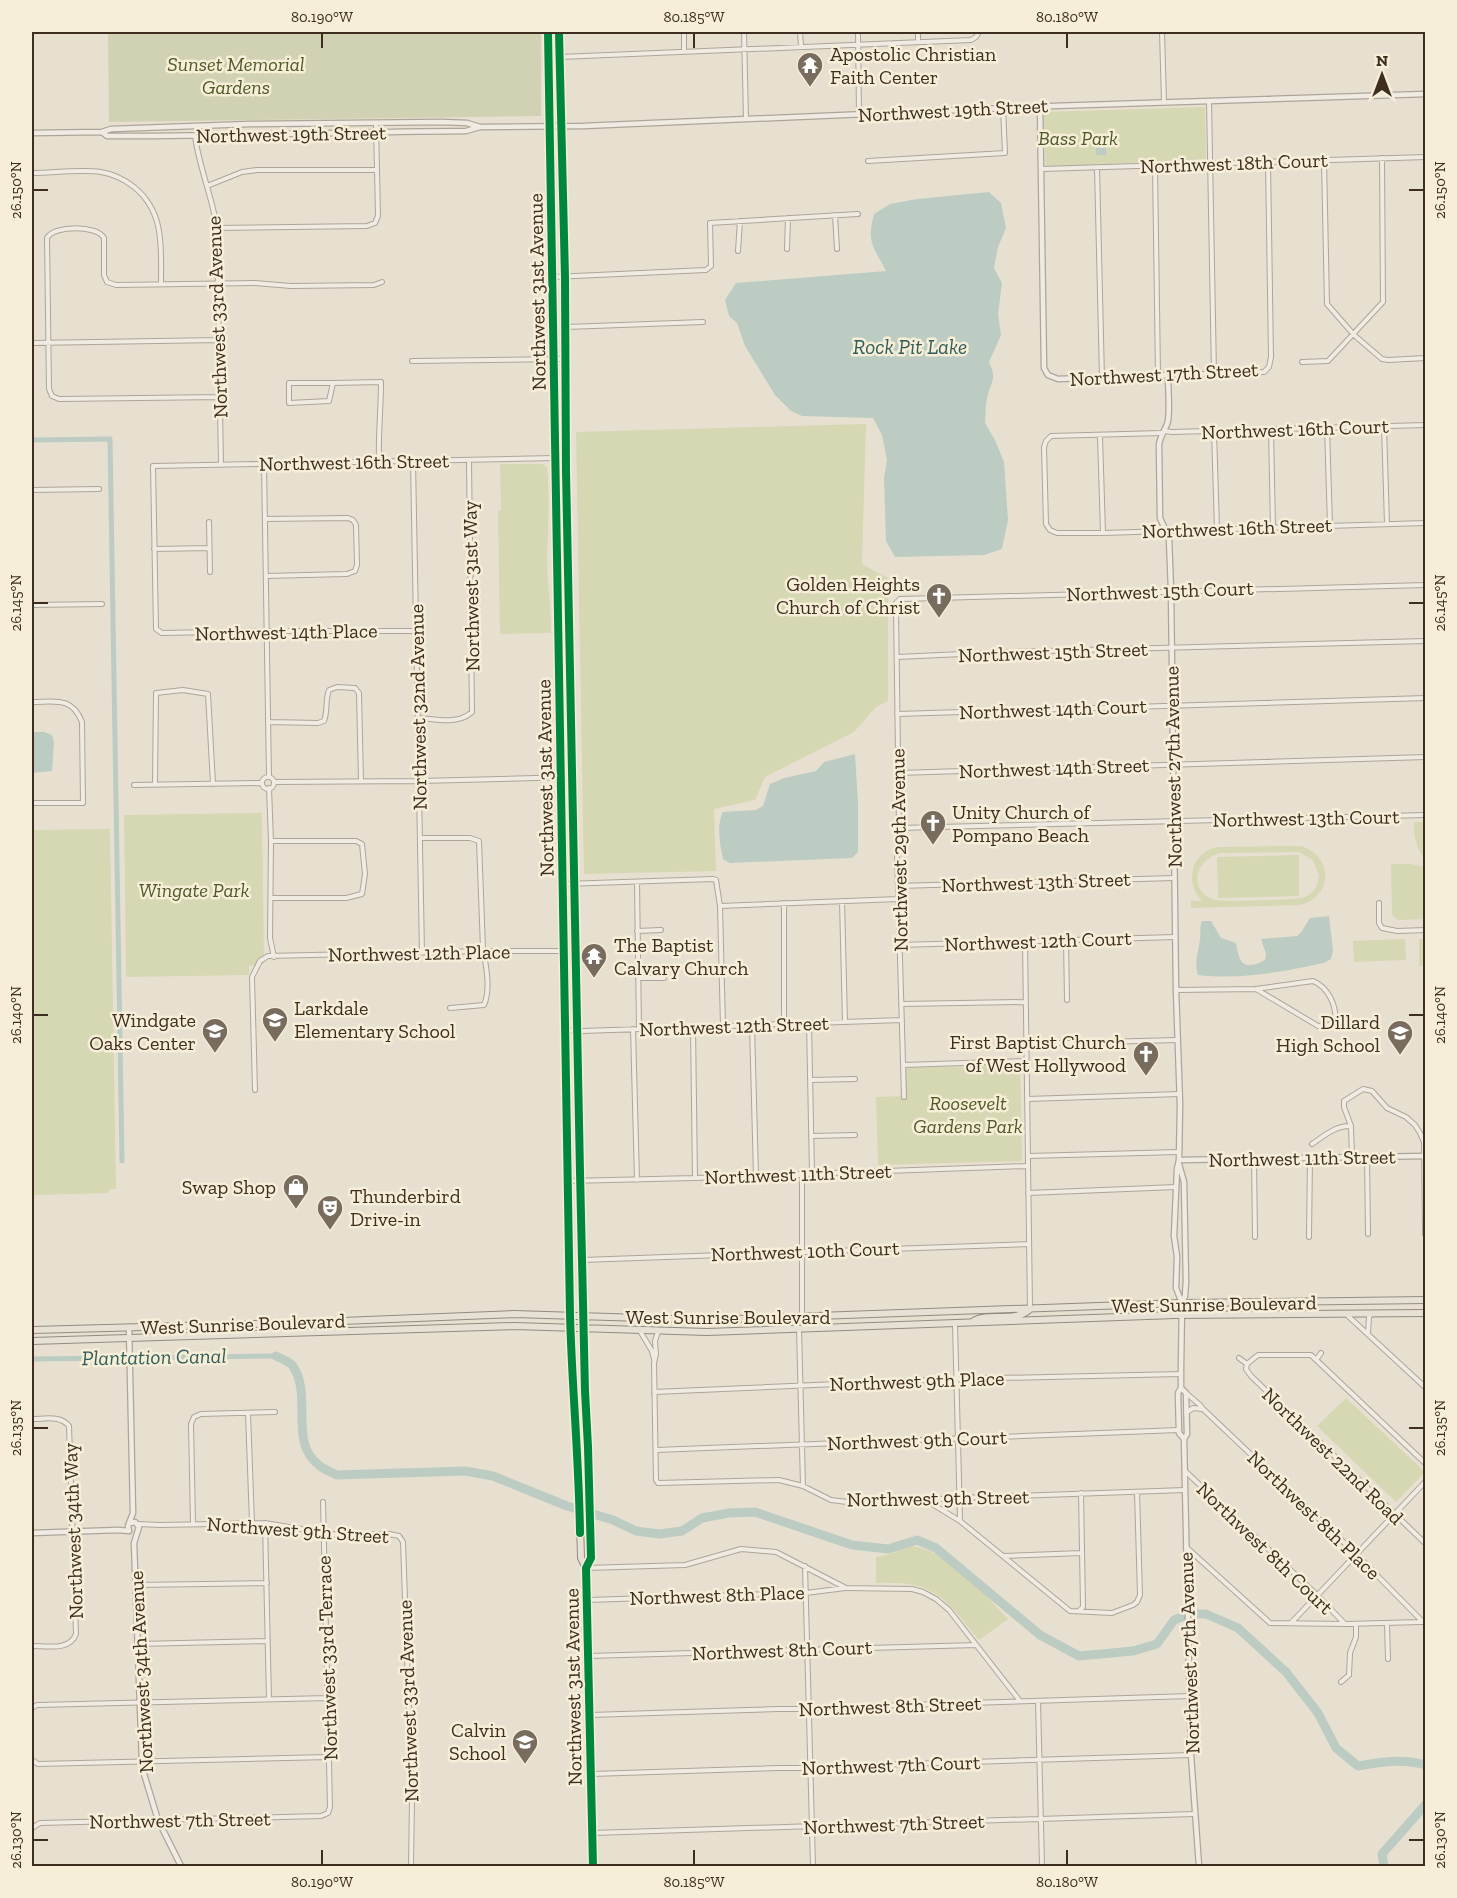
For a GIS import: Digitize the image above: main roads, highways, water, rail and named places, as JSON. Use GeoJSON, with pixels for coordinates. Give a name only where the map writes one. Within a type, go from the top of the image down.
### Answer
{"type":"FeatureCollection","features":[{"type":"Feature","properties":{"kind":"main road","name":"Northwest 31st Avenue"},"geometry":{"type":"LineString","coordinates":[[548,32],[554,277],[570,1329],[578,1452],[581,1558],[586,1568],[593,1866]]}},
{"type":"Feature","properties":{"kind":"main road","name":"Northwest 31st Avenue"},"geometry":{"type":"LineString","coordinates":[[559,32],[583,1329],[591,1525],[591,1558],[586,1568]]}},
{"type":"Feature","properties":{"kind":"main road"},"geometry":{"type":"LineString","coordinates":[[555,458],[563,464],[566,471]]}},
{"type":"Feature","properties":{"kind":"main road"},"geometry":{"type":"LineString","coordinates":[[565,951],[576,970]]}},
{"type":"Feature","properties":{"kind":"main road","name":"West Sunrise Boulevard"},"geometry":{"type":"LineString","coordinates":[[32,1330],[514,1314],[707,1320],[814,1318],[1182,1303],[1425,1300]]}},
{"type":"Feature","properties":{"kind":"main road"},"geometry":{"type":"LineString","coordinates":[[971,1323],[982,1317],[1019,1316],[1030,1309]]}},
{"type":"Feature","properties":{"kind":"main road","name":"West Sunrise Boulevard"},"geometry":{"type":"LineString","coordinates":[[32,1341],[514,1326],[707,1332],[1181,1314],[1425,1313]]}},
{"type":"Feature","properties":{"kind":"main road"},"geometry":{"type":"LineString","coordinates":[[783,1329],[797,1324],[802,1318]]}},
{"type":"Feature","properties":{"kind":"main road"},"geometry":{"type":"LineString","coordinates":[[799,1329],[804,1322],[814,1318]]}},
{"type":"Feature","properties":{"kind":"main road"},"geometry":{"type":"LineString","coordinates":[[578,1452],[589,1467]]}},
{"type":"Feature","properties":{"kind":"water"},"geometry":{"type":"Polygon","coordinates":[[[1096,138],[1106,138],[1106,155],[1096,155],[1096,138]]]}},
{"type":"Feature","properties":{"kind":"water","name":"Rock Pit Lake"},"geometry":{"type":"Polygon","coordinates":[[[989,192],[1001,203],[1006,228],[998,247],[994,268],[1002,283],[998,314],[1001,335],[989,362],[993,377],[986,402],[985,423],[1004,462],[1008,520],[1002,549],[984,555],[895,557],[886,541],[884,478],[887,460],[882,435],[873,418],[802,416],[791,411],[775,395],[745,346],[737,323],[729,316],[725,300],[736,283],[886,271],[872,244],[874,214],[890,204],[989,192]]]}},
{"type":"Feature","properties":{"kind":"water"},"geometry":{"type":"Polygon","coordinates":[[[32,732],[52,735],[54,742],[52,771],[32,773],[32,732]]]}},
{"type":"Feature","properties":{"kind":"water"},"geometry":{"type":"Polygon","coordinates":[[[855,754],[858,852],[852,858],[730,863],[723,859],[719,829],[723,812],[756,810],[763,806],[770,784],[784,778],[816,771],[824,762],[855,754]]]}},
{"type":"Feature","properties":{"kind":"water"},"geometry":{"type":"Polygon","coordinates":[[[1329,916],[1333,951],[1331,959],[1324,963],[1246,976],[1198,975],[1196,962],[1202,921],[1211,921],[1221,938],[1236,943],[1241,961],[1252,965],[1265,960],[1266,954],[1261,939],[1297,936],[1310,918],[1329,916]]]}},
{"type":"Feature","properties":{"kind":"waterway"},"geometry":{"type":"LineString","coordinates":[[32,440],[110,439],[122,1161]]}},
{"type":"Feature","properties":{"kind":"waterway","name":"Plantation Canal"},"geometry":{"type":"LineString","coordinates":[[32,1359],[276,1356]]}},
{"type":"Feature","properties":{"kind":"waterway"},"geometry":{"type":"LineString","coordinates":[[276,1356],[292,1365],[298,1377],[301,1390],[302,1432],[310,1456],[322,1467],[337,1475],[465,1471],[493,1476],[567,1506],[613,1520],[636,1531],[659,1534],[682,1531],[702,1518],[729,1513],[755,1512],[852,1545],[888,1549],[917,1540],[936,1548],[1040,1635],[1079,1656],[1133,1651],[1157,1644],[1174,1620],[1190,1614],[1206,1614],[1238,1628],[1286,1672],[1318,1713],[1336,1748],[1358,1766],[1400,1761],[1426,1765]]}},
{"type":"Feature","properties":{"kind":"waterway"},"geometry":{"type":"LineString","coordinates":[[1384,1866],[1382,1854],[1426,1804]]}},
{"type":"Feature","properties":{"kind":"place","name":"Apostolic Christian Faith Center"},"geometry":{"type":"Point","coordinates":[810,88]}},
{"type":"Feature","properties":{"kind":"place","name":"Golden Heights Church of Christ"},"geometry":{"type":"Point","coordinates":[939,619]}},
{"type":"Feature","properties":{"kind":"place","name":"Unity Church of Pompano Beach"},"geometry":{"type":"Point","coordinates":[933,846]}},
{"type":"Feature","properties":{"kind":"place","name":"The Baptist Calvary Church"},"geometry":{"type":"Point","coordinates":[594,979]}},
{"type":"Feature","properties":{"kind":"place","name":"Larkdale Elementary School"},"geometry":{"type":"Point","coordinates":[275,1043]}},
{"type":"Feature","properties":{"kind":"place","name":"Windgate Oaks Center"},"geometry":{"type":"Point","coordinates":[215,1054]}},
{"type":"Feature","properties":{"kind":"place","name":"Dillard High School"},"geometry":{"type":"Point","coordinates":[1400,1056]}},
{"type":"Feature","properties":{"kind":"place","name":"First Baptist Church of West Hollywood"},"geometry":{"type":"Point","coordinates":[1146,1077]}},
{"type":"Feature","properties":{"kind":"place","name":"Swap Shop"},"geometry":{"type":"Point","coordinates":[296,1210]}},
{"type":"Feature","properties":{"kind":"place","name":"Thunderbird Drive-in"},"geometry":{"type":"Point","coordinates":[330,1231]}},
{"type":"Feature","properties":{"kind":"place","name":"Calvin School"},"geometry":{"type":"Point","coordinates":[525,1765]}},
{"type":"Feature","properties":{"kind":"park label","name":"Sunset Memorial Gardens"},"geometry":{"type":"Point","coordinates":[236,76]}},
{"type":"Feature","properties":{"kind":"park label","name":"Bass Park"},"geometry":{"type":"Point","coordinates":[1078,138]}},
{"type":"Feature","properties":{"kind":"park label","name":"Wingate Park"},"geometry":{"type":"Point","coordinates":[194,890]}},
{"type":"Feature","properties":{"kind":"park label","name":"Roosevelt Gardens Park"},"geometry":{"type":"Point","coordinates":[968,1114]}}]}
